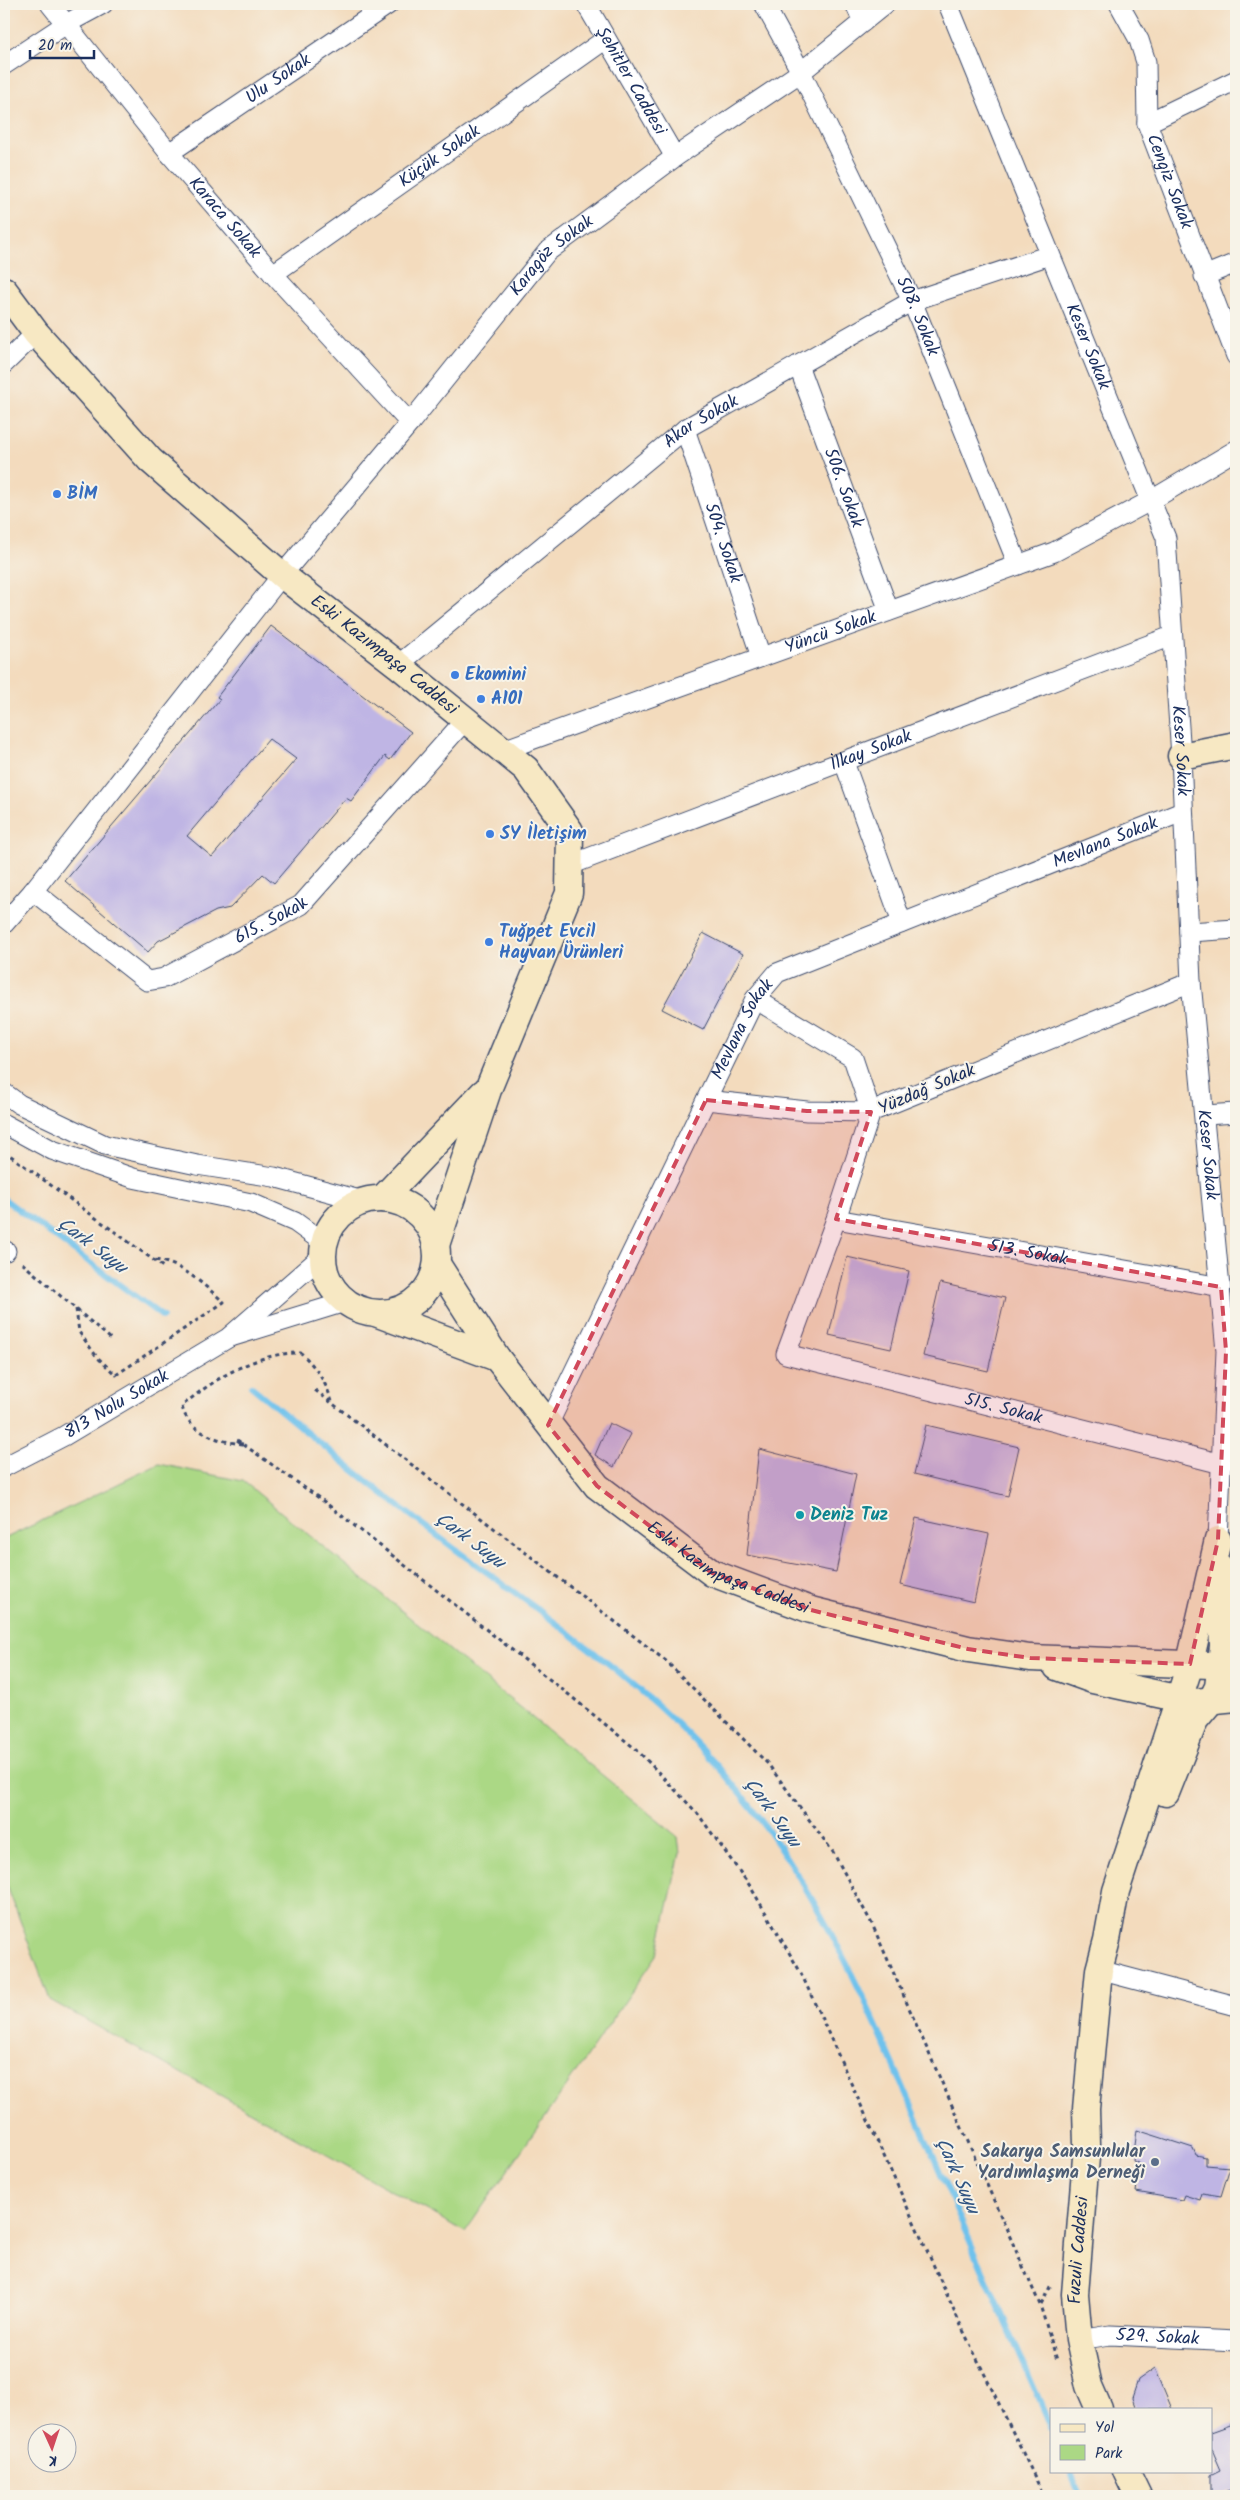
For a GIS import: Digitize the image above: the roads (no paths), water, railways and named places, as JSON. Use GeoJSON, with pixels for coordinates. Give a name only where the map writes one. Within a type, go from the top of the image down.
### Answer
{"type":"FeatureCollection","features":[{"type":"Feature","properties":{"kind":"street","name":"Karaca Sokak"},"geometry":{"type":"LineString","coordinates":[[50,4],[169,153],[273,274],[410,423]]}},
{"type":"Feature","properties":{"kind":"street"},"geometry":{"type":"LineString","coordinates":[[4,65],[66,24],[103,4]]}},
{"type":"Feature","properties":{"kind":"street","name":"Ulu Sokak"},"geometry":{"type":"LineString","coordinates":[[169,153],[389,4]]}},
{"type":"Feature","properties":{"kind":"street","name":"Şehitler Caddesi"},"geometry":{"type":"LineString","coordinates":[[586,4],[675,157]]}},
{"type":"Feature","properties":{"kind":"street","name":"508. Sokak"},"geometry":{"type":"LineString","coordinates":[[764,4],[801,72],[912,300],[1018,565]]}},
{"type":"Feature","properties":{"kind":"street"},"geometry":{"type":"LineString","coordinates":[[855,4],[863,22]]}},
{"type":"Feature","properties":{"kind":"street","name":"Karagöz Sokak"},"geometry":{"type":"LineString","coordinates":[[282,575],[410,423],[547,252],[675,157],[801,72],[885,4]]}},
{"type":"Feature","properties":{"kind":"street","name":"Keser Sokak"},"geometry":{"type":"LineString","coordinates":[[948,4],[1166,538],[1180,756],[1191,982],[1221,1287],[1231,1351],[1218,1540]]}},
{"type":"Feature","properties":{"kind":"street","name":"Cengiz Sokak"},"geometry":{"type":"LineString","coordinates":[[1120,4],[1139,40],[1146,62],[1147,123],[1236,356]]}},
{"type":"Feature","properties":{"kind":"street","name":"Küçük Sokak"},"geometry":{"type":"LineString","coordinates":[[273,274],[606,39]]}},
{"type":"Feature","properties":{"kind":"street"},"geometry":{"type":"LineString","coordinates":[[1147,123],[1236,80]]}},
{"type":"Feature","properties":{"kind":"street","name":"Akar Sokak"},"geometry":{"type":"LineString","coordinates":[[398,665],[685,429],[912,300],[1050,255]]}},
{"type":"Feature","properties":{"kind":"street"},"geometry":{"type":"LineString","coordinates":[[1204,276],[1236,263]]}},
{"type":"Feature","properties":{"kind":"street","name":"Eski Kazımpaşa Caddesi"},"geometry":{"type":"LineString","coordinates":[[4,290],[36,333],[150,460],[282,575],[466,719],[526,769],[570,831],[569,893],[489,1087],[436,1255],[497,1358],[597,1486],[712,1574],[811,1610],[968,1649],[1030,1658],[1229,1666]]}},
{"type":"Feature","properties":{"kind":"street"},"geometry":{"type":"LineString","coordinates":[[4,364],[36,333]]}},
{"type":"Feature","properties":{"kind":"street","name":"506. Sokak"},"geometry":{"type":"LineString","coordinates":[[798,365],[889,611]]}},
{"type":"Feature","properties":{"kind":"street","name":"504. Sokak"},"geometry":{"type":"LineString","coordinates":[[685,429],[761,657]]}},
{"type":"Feature","properties":{"kind":"street","name":"Yüncü Sokak"},"geometry":{"type":"LineString","coordinates":[[504,750],[1054,552],[1150,501],[1236,450]]}},
{"type":"Feature","properties":{"kind":"street"},"geometry":{"type":"LineString","coordinates":[[4,924],[33,891],[282,575]]}},
{"type":"Feature","properties":{"kind":"street","name":"İlkay Sokak"},"geometry":{"type":"LineString","coordinates":[[570,865],[1172,636]]}},
{"type":"Feature","properties":{"kind":"street","name":"615. Sokak"},"geometry":{"type":"LineString","coordinates":[[33,891],[147,981],[164,978],[301,905],[466,719]]}},
{"type":"Feature","properties":{"kind":"street"},"geometry":{"type":"LineString","coordinates":[[1180,756],[1236,745]]}},
{"type":"Feature","properties":{"kind":"street"},"geometry":{"type":"LineString","coordinates":[[844,762],[902,923]]}},
{"type":"Feature","properties":{"kind":"street","name":"Mevlana Sokak"},"geometry":{"type":"LineString","coordinates":[[548,1425],[755,999],[777,973],[1182,812]]}},
{"type":"Feature","properties":{"kind":"street"},"geometry":{"type":"LineString","coordinates":[[1189,932],[1236,929]]}},
{"type":"Feature","properties":{"kind":"street","name":"Yüzdağ Sokak"},"geometry":{"type":"LineString","coordinates":[[786,1354],[836,1220],[871,1112],[1191,982]]}},
{"type":"Feature","properties":{"kind":"street"},"geometry":{"type":"LineString","coordinates":[[706,1100],[808,1111],[871,1112],[852,1058],[755,999]]}},
{"type":"Feature","properties":{"kind":"street","name":"Eski Kazımpaşa Caddesi"},"geometry":{"type":"LineString","coordinates":[[373,1200],[489,1087]]}},
{"type":"Feature","properties":{"kind":"street"},"geometry":{"type":"LineString","coordinates":[[4,1093],[19,1104],[105,1145],[197,1165],[274,1177],[373,1200],[400,1203],[417,1212],[429,1227],[436,1255],[432,1280],[423,1294],[409,1305],[394,1312],[377,1313]]}},
{"type":"Feature","properties":{"kind":"street"},"geometry":{"type":"LineString","coordinates":[[1205,1115],[1236,1113]]}},
{"type":"Feature","properties":{"kind":"street"},"geometry":{"type":"LineString","coordinates":[[4,1124],[52,1150],[133,1178],[251,1203],[295,1222],[323,1250]]}},
{"type":"Feature","properties":{"kind":"street"},"geometry":{"type":"LineString","coordinates":[[373,1200],[345,1210],[332,1224],[323,1250],[325,1274],[333,1290],[345,1302],[360,1310],[377,1313],[497,1358]]}},
{"type":"Feature","properties":{"kind":"street","name":"513. Sokak"},"geometry":{"type":"LineString","coordinates":[[836,1220],[1221,1287]]}},
{"type":"Feature","properties":{"kind":"street"},"geometry":{"type":"LineString","coordinates":[[228,1338],[323,1250]]}},
{"type":"Feature","properties":{"kind":"street"},"geometry":{"type":"LineString","coordinates":[[228,1338],[345,1302]]}},
{"type":"Feature","properties":{"kind":"street","name":"813 Nolu Sokak"},"geometry":{"type":"LineString","coordinates":[[4,1467],[72,1431],[228,1338]]}},
{"type":"Feature","properties":{"kind":"street","name":"515. Sokak"},"geometry":{"type":"LineString","coordinates":[[786,1354],[1222,1464]]}},
{"type":"Feature","properties":{"kind":"street"},"geometry":{"type":"LineString","coordinates":[[1108,1940],[1116,1891],[1190,1664],[1218,1540]]}},
{"type":"Feature","properties":{"kind":"street"},"geometry":{"type":"LineString","coordinates":[[1108,1940],[1130,1891],[1195,1720],[1211,1701],[1229,1666],[1218,1540]]}},
{"type":"Feature","properties":{"kind":"street","name":"Eski Kazımpaşa Caddesi"},"geometry":{"type":"LineString","coordinates":[[1030,1658],[1093,1680],[1195,1702],[1236,1698]]}},
{"type":"Feature","properties":{"kind":"street","name":"Fuzuli Caddesi"},"geometry":{"type":"LineString","coordinates":[[1099,2408],[1089,2386],[1079,2340],[1076,2294],[1087,2145],[1086,2109],[1098,1970],[1108,1940]]}},
{"type":"Feature","properties":{"kind":"street"},"geometry":{"type":"LineString","coordinates":[[1098,1970],[1236,2006]]}},
{"type":"Feature","properties":{"kind":"street","name":"529. Sokak"},"geometry":{"type":"LineString","coordinates":[[1079,2340],[1110,2335],[1236,2341]]}},
{"type":"Feature","properties":{"kind":"street"},"geometry":{"type":"LineString","coordinates":[[1126,2472],[1138,2496]]}},
{"type":"Feature","properties":{"kind":"waterway","name":"Çark Suyu"},"geometry":{"type":"LineString","coordinates":[[4,1199],[163,1317]]}},
{"type":"Feature","properties":{"kind":"waterway","name":"Çark Suyu"},"geometry":{"type":"LineString","coordinates":[[251,1386],[382,1493],[567,1631],[634,1685],[697,1744],[726,1776],[760,1819],[791,1864],[819,1911],[869,2009],[1050,2425]]}},
{"type":"Feature","properties":{"kind":"waterway","name":"Çark Suyu"},"geometry":{"type":"LineString","coordinates":[[1070,2472],[1081,2496]]}},
{"type":"Feature","properties":{"kind":"place","name":"BİM"},"geometry":{"type":"Point","coordinates":[57,494]}},
{"type":"Feature","properties":{"kind":"place","name":"Ekomini"},"geometry":{"type":"Point","coordinates":[455,675]}},
{"type":"Feature","properties":{"kind":"place","name":"A101"},"geometry":{"type":"Point","coordinates":[481,699]}},
{"type":"Feature","properties":{"kind":"place","name":"SY İletişim"},"geometry":{"type":"Point","coordinates":[490,834]}},
{"type":"Feature","properties":{"kind":"place","name":"Tuğpet Evcil Hayvan Ürünleri"},"geometry":{"type":"Point","coordinates":[489,942]}},
{"type":"Feature","properties":{"kind":"place","name":"Deniz Tuz"},"geometry":{"type":"Point","coordinates":[800,1515]}},
{"type":"Feature","properties":{"kind":"place","name":"Sakarya Samsunlular Yardımlaşma Derneği"},"geometry":{"type":"Point","coordinates":[1155,2162]}}]}
